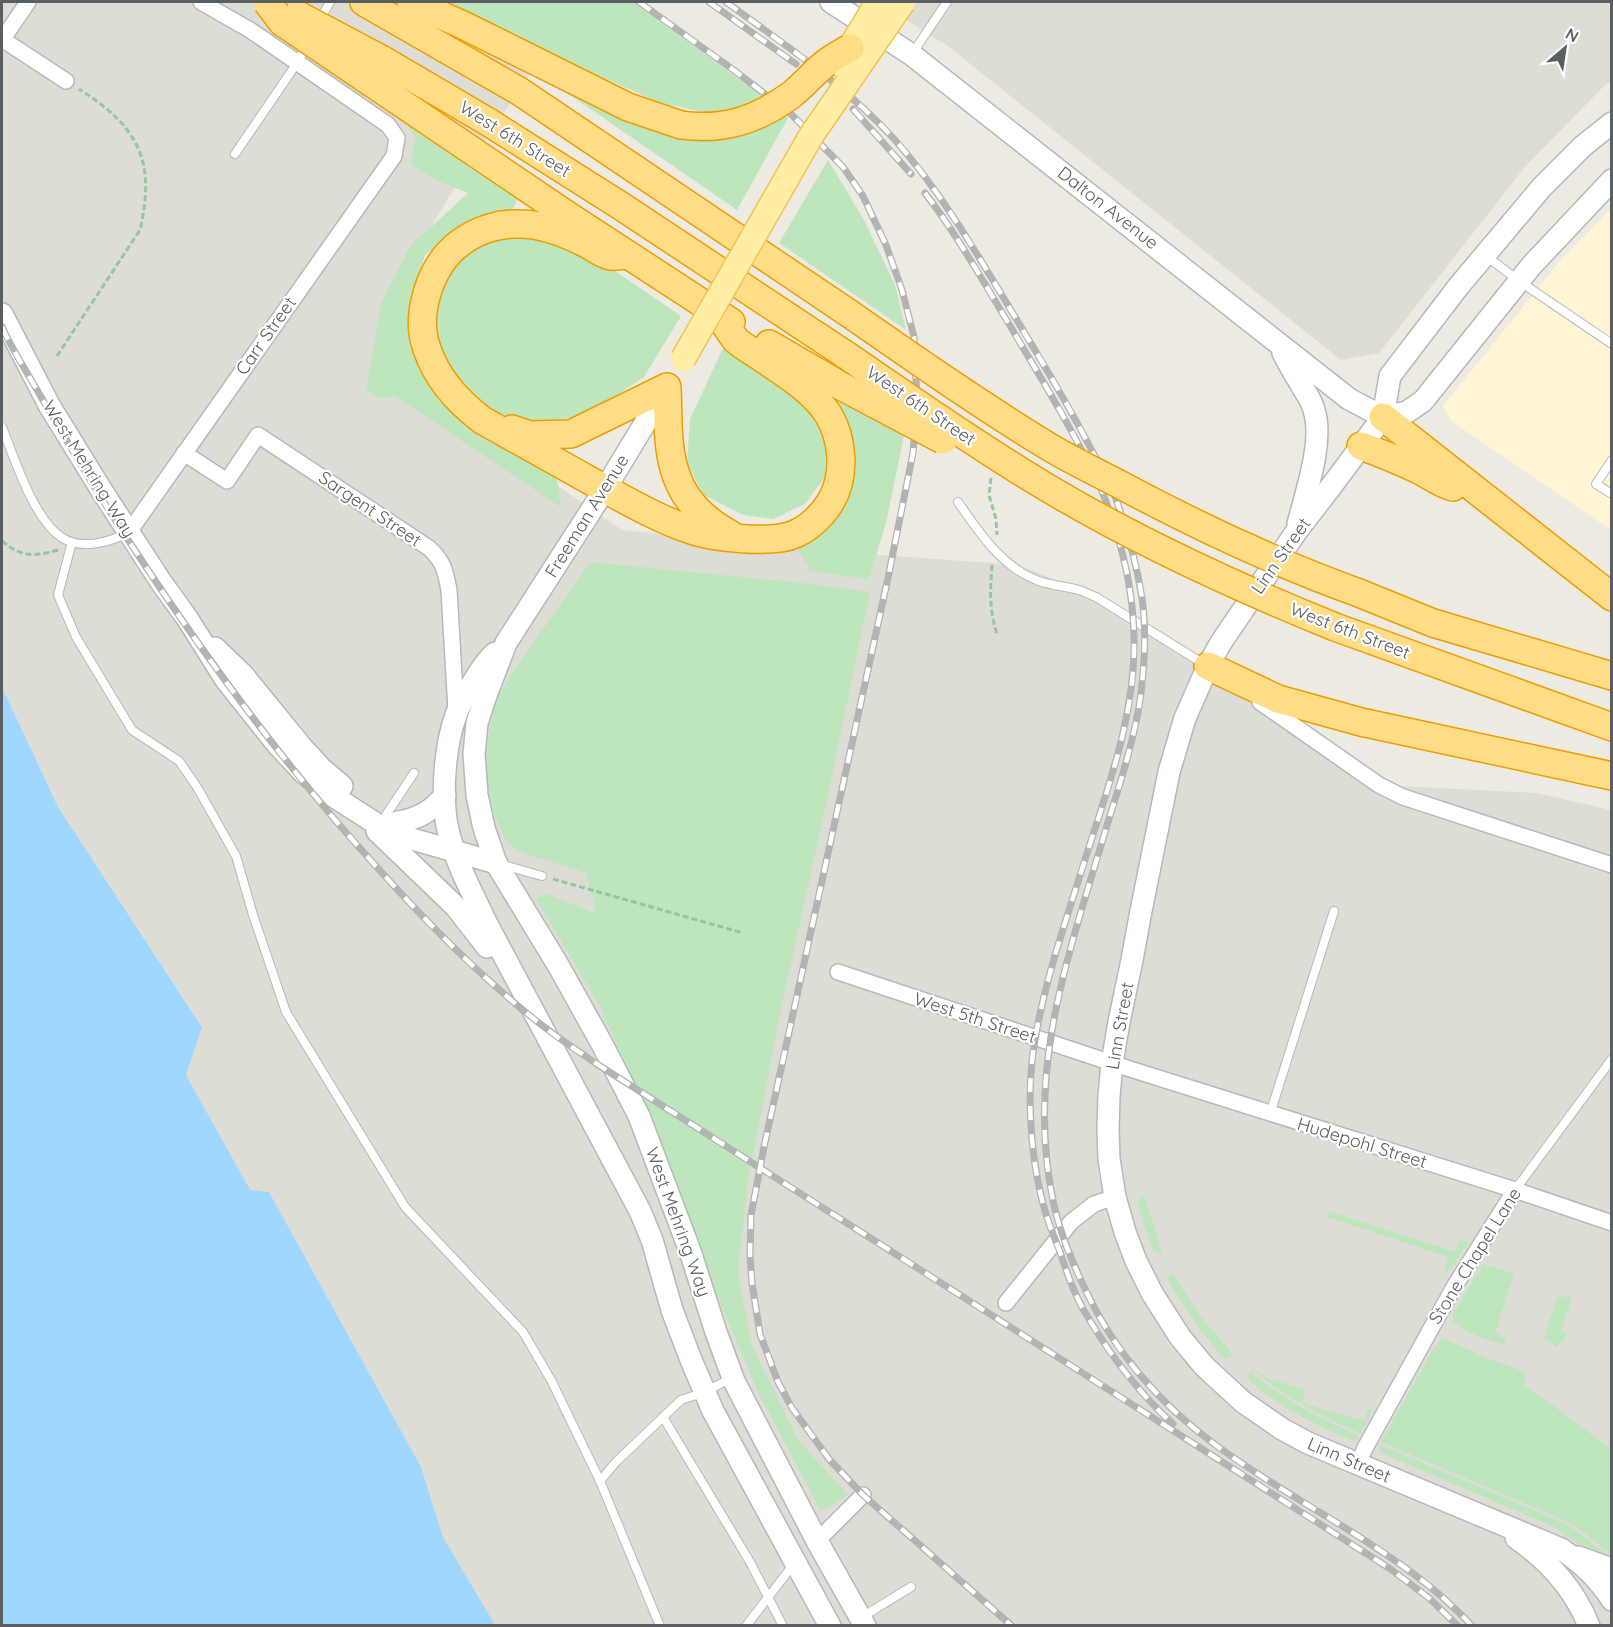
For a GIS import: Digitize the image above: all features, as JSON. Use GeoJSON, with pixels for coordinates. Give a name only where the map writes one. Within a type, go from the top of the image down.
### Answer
{"type":"FeatureCollection","features":[{"type":"Feature","properties":{"kind":"highway"},"geometry":{"type":"LineString","coordinates":[[267,2],[282,22],[377,71],[628,255],[718,314],[843,387],[990,465],[1029,477]]}},
{"type":"Feature","properties":{"kind":"highway","name":"West 6th Street"},"geometry":{"type":"LineString","coordinates":[[273,2],[377,71],[490,123],[621,206],[1029,477],[1124,530],[1211,574],[1335,627],[1611,727]]}},
{"type":"Feature","properties":{"kind":"highway","name":"West 6th Street"},"geometry":{"type":"LineString","coordinates":[[364,2],[404,11],[969,396],[1052,449],[1152,502],[1306,574],[1433,622],[1611,676]]}},
{"type":"Feature","properties":{"kind":"highway"},"geometry":{"type":"LineString","coordinates":[[404,11],[463,25],[628,107],[681,125],[701,128],[738,123],[757,115],[790,96],[826,63],[850,48]]}},
{"type":"Feature","properties":{"kind":"highway"},"geometry":{"type":"LineString","coordinates":[[628,255],[610,256],[570,236],[544,227],[520,224],[497,226],[475,233],[459,244],[445,259],[434,276],[425,298],[422,323],[426,348],[437,372],[448,389],[482,420],[660,518],[694,531],[736,538],[766,540],[792,536],[808,527],[832,500],[840,478],[841,457],[837,434],[828,414],[814,398],[737,340],[718,314]]}},
{"type":"Feature","properties":{"kind":"highway"},"geometry":{"type":"LineString","coordinates":[[482,420],[530,435],[571,434],[667,387],[670,459],[678,483],[691,502],[708,520],[736,538]]}},
{"type":"Feature","properties":{"kind":"highway"},"geometry":{"type":"LineString","coordinates":[[1383,417],[1611,597]]}},
{"type":"Feature","properties":{"kind":"highway"},"geometry":{"type":"LineString","coordinates":[[1361,446],[1396,459],[1443,485],[1480,494]]}},
{"type":"Feature","properties":{"kind":"highway"},"geometry":{"type":"LineString","coordinates":[[1208,666],[1278,699],[1361,722],[1611,776]]}},
{"type":"Feature","properties":{"kind":"main road","name":"Dalton Avenue"},"geometry":{"type":"LineString","coordinates":[[831,2],[912,55],[1349,399],[1383,417]]}},
{"type":"Feature","properties":{"kind":"main road"},"geometry":{"type":"LineString","coordinates":[[811,136],[850,48],[879,2]]}},
{"type":"Feature","properties":{"kind":"main road"},"geometry":{"type":"LineString","coordinates":[[683,359],[811,136],[903,2]]}},
{"type":"Feature","properties":{"kind":"main road","name":"Linn Street"},"geometry":{"type":"LineString","coordinates":[[1610,126],[1583,146],[1542,187],[1484,255],[1390,376],[1383,417],[1296,532],[1220,644],[1208,666],[1185,718],[1169,772],[1119,1022],[1112,1063],[1108,1129],[1109,1159],[1115,1197],[1130,1246],[1152,1293],[1180,1336],[1204,1366],[1232,1392],[1269,1420],[1302,1440],[1561,1549],[1588,1570],[1611,1600]]}},
{"type":"Feature","properties":{"kind":"main road"},"geometry":{"type":"LineString","coordinates":[[1383,417],[1407,412],[1423,401],[1532,265],[1611,180]]}},
{"type":"Feature","properties":{"kind":"main road","name":"West Mehring Way"},"geometry":{"type":"LineString","coordinates":[[2,314],[49,405],[129,532],[226,680],[277,744],[304,773],[330,794],[386,830],[496,863],[558,965],[639,1116],[687,1242],[732,1377],[817,1541],[863,1622]]}},
{"type":"Feature","properties":{"kind":"main road"},"geometry":{"type":"LineString","coordinates":[[1278,344],[1307,392],[1316,419],[1317,443],[1296,532]]}},
{"type":"Feature","properties":{"kind":"main road","name":"Freeman Avenue"},"geometry":{"type":"LineString","coordinates":[[496,863],[484,828],[477,795],[474,754],[477,723],[484,698],[506,643],[605,489],[667,387]]}},
{"type":"Feature","properties":{"kind":"main road","name":"West Mehring Way"},"geometry":{"type":"LineString","coordinates":[[187,618],[210,644],[243,675],[321,769],[347,791],[433,844]]}},
{"type":"Feature","properties":{"kind":"main road","name":"Freeman Avenue"},"geometry":{"type":"LineString","coordinates":[[455,851],[447,820],[445,795],[450,735],[456,713],[487,660],[506,643]]}},
{"type":"Feature","properties":{"kind":"main road"},"geometry":{"type":"LineString","coordinates":[[392,819],[412,820],[425,814],[445,795]]}},
{"type":"Feature","properties":{"kind":"main road"},"geometry":{"type":"LineString","coordinates":[[357,812],[456,908],[528,1000]]}},
{"type":"Feature","properties":{"kind":"main road","name":"West Mehring Way"},"geometry":{"type":"LineString","coordinates":[[455,851],[488,926],[640,1211],[652,1240],[672,1310],[713,1411],[830,1626]]}},
{"type":"Feature","properties":{"kind":"main road","name":"Linn Street"},"geometry":{"type":"LineString","coordinates":[[1475,1513],[1519,1540],[1553,1569],[1573,1593],[1589,1626]]}},
{"type":"Feature","properties":{"kind":"main road"},"geometry":{"type":"LineString","coordinates":[[1561,1549],[1611,1569]]}},
{"type":"Feature","properties":{"kind":"street"},"geometry":{"type":"LineString","coordinates":[[28,2],[2,40],[66,81]]}},
{"type":"Feature","properties":{"kind":"street"},"geometry":{"type":"LineString","coordinates":[[201,2],[250,30],[297,63]]}},
{"type":"Feature","properties":{"kind":"street","name":"Carr Street"},"geometry":{"type":"LineString","coordinates":[[129,532],[394,156],[397,138],[388,125],[297,63]]}},
{"type":"Feature","properties":{"kind":"street","name":"Sargent Street"},"geometry":{"type":"LineString","coordinates":[[184,453],[227,482],[258,435],[429,548],[440,558],[446,572],[448,590],[456,713]]}},
{"type":"Feature","properties":{"kind":"street"},"geometry":{"type":"LineString","coordinates":[[1208,666],[1379,785],[1403,797],[1611,865]]}},
{"type":"Feature","properties":{"kind":"street","name":"West 5th Street"},"geometry":{"type":"LineString","coordinates":[[838,972],[1112,1063]]}},
{"type":"Feature","properties":{"kind":"street","name":"Hudepohl Street"},"geometry":{"type":"LineString","coordinates":[[1112,1063],[1515,1190],[1611,1223]]}},
{"type":"Feature","properties":{"kind":"street","name":"Stone Chapel Lane"},"geometry":{"type":"LineString","coordinates":[[1358,1465],[1365,1448],[1454,1287],[1515,1190]]}},
{"type":"Feature","properties":{"kind":"street"},"geometry":{"type":"LineString","coordinates":[[1006,1304],[1071,1222],[1094,1204],[1115,1197]]}},
{"type":"Feature","properties":{"kind":"street"},"geometry":{"type":"LineString","coordinates":[[817,1541],[863,1495]]}},
{"type":"Feature","properties":{"kind":"lane"},"geometry":{"type":"LineString","coordinates":[[235,154],[297,63],[330,2]]}},
{"type":"Feature","properties":{"kind":"lane"},"geometry":{"type":"LineString","coordinates":[[912,55],[947,2]]}},
{"type":"Feature","properties":{"kind":"lane"},"geometry":{"type":"LineString","coordinates":[[1484,255],[1611,344]]}},
{"type":"Feature","properties":{"kind":"lane"},"geometry":{"type":"LineString","coordinates":[[2,427],[24,484],[42,517],[52,529],[72,542],[86,544],[113,541],[129,532]]}},
{"type":"Feature","properties":{"kind":"lane"},"geometry":{"type":"LineString","coordinates":[[1611,460],[1596,484],[1611,494]]}},
{"type":"Feature","properties":{"kind":"lane"},"geometry":{"type":"LineString","coordinates":[[958,502],[993,548],[1010,565],[1040,582],[1080,590],[1096,597],[1208,666]]}},
{"type":"Feature","properties":{"kind":"lane"},"geometry":{"type":"LineString","coordinates":[[72,542],[58,596],[76,637],[132,730],[179,761],[203,797],[236,856],[285,1011],[405,1207],[523,1332],[551,1380],[600,1481],[660,1626]]}},
{"type":"Feature","properties":{"kind":"lane"},"geometry":{"type":"LineString","coordinates":[[392,819],[414,773]]}},
{"type":"Feature","properties":{"kind":"lane"},"geometry":{"type":"LineString","coordinates":[[496,863],[542,876]]}},
{"type":"Feature","properties":{"kind":"lane"},"geometry":{"type":"LineString","coordinates":[[1270,1114],[1334,910]]}},
{"type":"Feature","properties":{"kind":"lane","name":"Stone Chapel Lane"},"geometry":{"type":"LineString","coordinates":[[1515,1190],[1611,1060]]}},
{"type":"Feature","properties":{"kind":"lane"},"geometry":{"type":"LineString","coordinates":[[600,1481],[616,1462],[681,1400],[705,1392],[732,1377]]}},
{"type":"Feature","properties":{"kind":"lane"},"geometry":{"type":"LineString","coordinates":[[663,1417],[750,1562],[783,1626]]}},
{"type":"Feature","properties":{"kind":"lane"},"geometry":{"type":"LineString","coordinates":[[746,1626],[795,1561]]}},
{"type":"Feature","properties":{"kind":"lane"},"geometry":{"type":"LineString","coordinates":[[863,1622],[911,1587]]}},
{"type":"Feature","properties":{"kind":"path"},"geometry":{"type":"LineString","coordinates":[[57,356],[140,230],[146,185],[143,160],[130,133],[111,112],[66,81]]}},
{"type":"Feature","properties":{"kind":"path"},"geometry":{"type":"LineString","coordinates":[[2,540],[12,549],[28,556],[59,550],[72,542]]}},
{"type":"Feature","properties":{"kind":"path"},"geometry":{"type":"LineString","coordinates":[[542,876],[743,933]]}},
{"type":"Feature","properties":{"kind":"shaded area"},"geometry":{"type":"Polygon","coordinates":[[[2,2],[571,2],[560,28],[458,182],[417,250],[400,377],[622,530],[840,552],[1018,565],[1078,589],[1134,626],[1208,666],[1379,785],[1537,793],[1611,810],[1611,1625],[495,1625],[443,1537],[421,1467],[269,1192],[250,1191],[186,1075],[202,1026],[58,807],[2,687],[2,2]]]}},
{"type":"Feature","properties":{"kind":"shaded area"},"geometry":{"type":"Polygon","coordinates":[[[878,2],[1611,2],[1611,81],[1524,168],[1379,353],[1341,360],[948,46],[878,2]]]}},
{"type":"Feature","properties":{"kind":"shaded area"},"geometry":{"type":"Polygon","coordinates":[[[1611,209],[1611,530],[1451,421],[1443,406],[1560,261],[1611,209]]]}},
{"type":"Feature","properties":{"kind":"green space"},"geometry":{"type":"Polygon","coordinates":[[[442,2],[633,2],[764,97],[747,106],[709,113],[661,103],[535,48],[442,2]]]}},
{"type":"Feature","properties":{"kind":"green space"},"geometry":{"type":"Polygon","coordinates":[[[528,66],[678,134],[717,140],[759,127],[783,112],[788,118],[737,210],[528,66]]]}},
{"type":"Feature","properties":{"kind":"green space"},"geometry":{"type":"Polygon","coordinates":[[[405,121],[521,193],[511,212],[486,214],[452,233],[425,255],[411,297],[413,349],[556,474],[561,503],[559,506],[395,396],[379,398],[366,389],[381,304],[411,245],[468,193],[436,180],[411,165],[415,137],[405,121]]]}},
{"type":"Feature","properties":{"kind":"green space"},"geometry":{"type":"Polygon","coordinates":[[[828,160],[864,220],[895,285],[906,330],[779,243],[828,160]]]}},
{"type":"Feature","properties":{"kind":"green space"},"geometry":{"type":"Polygon","coordinates":[[[548,235],[615,271],[681,316],[644,377],[590,413],[534,422],[502,415],[479,403],[467,393],[433,342],[441,276],[486,237],[548,235]]]}},
{"type":"Feature","properties":{"kind":"green space"},"geometry":{"type":"Polygon","coordinates":[[[724,346],[814,410],[825,441],[825,477],[805,504],[773,519],[743,515],[704,495],[687,464],[690,419],[724,346]]]}},
{"type":"Feature","properties":{"kind":"green space"},"geometry":{"type":"Polygon","coordinates":[[[816,385],[905,431],[886,523],[869,579],[809,571],[808,564],[794,544],[839,505],[816,385]]]}},
{"type":"Feature","properties":{"kind":"green space"},"geometry":{"type":"Polygon","coordinates":[[[590,562],[870,592],[783,999],[748,1181],[738,1272],[751,1344],[798,1440],[848,1495],[821,1511],[758,1392],[707,1271],[670,1164],[601,1008],[536,899],[546,894],[592,912],[596,909],[586,873],[518,851],[506,841],[494,814],[487,779],[487,745],[495,704],[511,675],[590,562]]]}},
{"type":"Feature","properties":{"kind":"green space"},"geometry":{"type":"Polygon","coordinates":[[[1144,1196],[1162,1253],[1154,1253],[1143,1222],[1137,1200],[1144,1196]]]}},
{"type":"Feature","properties":{"kind":"green space"},"geometry":{"type":"Polygon","coordinates":[[[1329,1211],[1455,1252],[1459,1240],[1468,1242],[1448,1271],[1445,1270],[1448,1257],[1327,1217],[1329,1211]]]}},
{"type":"Feature","properties":{"kind":"green space"},"geometry":{"type":"Polygon","coordinates":[[[1483,1264],[1514,1274],[1495,1333],[1506,1339],[1507,1342],[1504,1344],[1471,1333],[1453,1320],[1453,1314],[1483,1264]]]}},
{"type":"Feature","properties":{"kind":"green space"},"geometry":{"type":"Polygon","coordinates":[[[1173,1273],[1199,1315],[1233,1355],[1226,1360],[1202,1331],[1173,1289],[1167,1278],[1173,1273]]]}},
{"type":"Feature","properties":{"kind":"green space"},"geometry":{"type":"Polygon","coordinates":[[[1566,1295],[1572,1297],[1561,1331],[1567,1334],[1557,1347],[1544,1338],[1558,1296],[1564,1298],[1566,1295]]]}},
{"type":"Feature","properties":{"kind":"green space"},"geometry":{"type":"Polygon","coordinates":[[[1441,1339],[1525,1372],[1523,1385],[1611,1449],[1611,1554],[1579,1529],[1559,1518],[1381,1442],[1441,1339]]]}},
{"type":"Feature","properties":{"kind":"green space"},"geometry":{"type":"Polygon","coordinates":[[[1252,1367],[1264,1377],[1305,1390],[1302,1403],[1364,1421],[1368,1409],[1373,1410],[1360,1433],[1303,1405],[1276,1388],[1252,1367]]]}},
{"type":"Feature","properties":{"kind":"green space"},"geometry":{"type":"Polygon","coordinates":[[[1249,1371],[1302,1407],[1358,1435],[1355,1441],[1313,1422],[1273,1399],[1249,1380],[1249,1371]]]}},
{"type":"Feature","properties":{"kind":"green space"},"geometry":{"type":"Polygon","coordinates":[[[1380,1445],[1562,1522],[1611,1557],[1611,1563],[1554,1527],[1379,1452],[1380,1445]]]}},
{"type":"Feature","properties":{"kind":"water"},"geometry":{"type":"Polygon","coordinates":[[[2,687],[58,807],[202,1027],[186,1075],[250,1190],[269,1192],[421,1467],[443,1537],[495,1625],[2,1625],[2,687]]]}},
{"type":"Feature","properties":{"kind":"railway"},"geometry":{"type":"LineString","coordinates":[[639,2],[791,114],[843,167],[863,196],[886,245],[902,290],[914,337],[917,401],[913,453],[764,1147],[751,1215],[752,1283],[760,1334],[778,1382],[792,1408],[829,1459],[863,1495],[1012,1626]]}},
{"type":"Feature","properties":{"kind":"railway"},"geometry":{"type":"LineString","coordinates":[[709,2],[796,64]]}},
{"type":"Feature","properties":{"kind":"railway"},"geometry":{"type":"LineString","coordinates":[[726,2],[836,84],[876,120],[928,180],[971,245],[1072,414],[1112,489],[1128,538],[1138,574],[1144,611],[1144,653],[1139,707],[1133,736],[1080,916],[1056,1008],[1048,1055],[1045,1103],[1046,1151],[1053,1200],[1063,1236],[1082,1282],[1098,1315],[1125,1356],[1175,1412],[1246,1466],[1413,1573],[1458,1611],[1472,1626]]}},
{"type":"Feature","properties":{"kind":"railway"},"geometry":{"type":"LineString","coordinates":[[853,109],[911,174]]}},
{"type":"Feature","properties":{"kind":"railway"},"geometry":{"type":"LineString","coordinates":[[925,193],[981,277],[1093,471],[1109,511],[1125,564],[1134,637],[1130,696],[1110,782],[1046,987],[1032,1061],[1031,1118],[1034,1158],[1041,1196],[1049,1224],[1078,1299],[1095,1329],[1125,1372],[1173,1424]]}},
{"type":"Feature","properties":{"kind":"railway"},"geometry":{"type":"LineString","coordinates":[[2,327],[114,518],[166,597],[248,711],[306,785],[381,872],[477,970],[546,1029],[573,1048],[1389,1568],[1429,1598],[1458,1626]]}}]}
